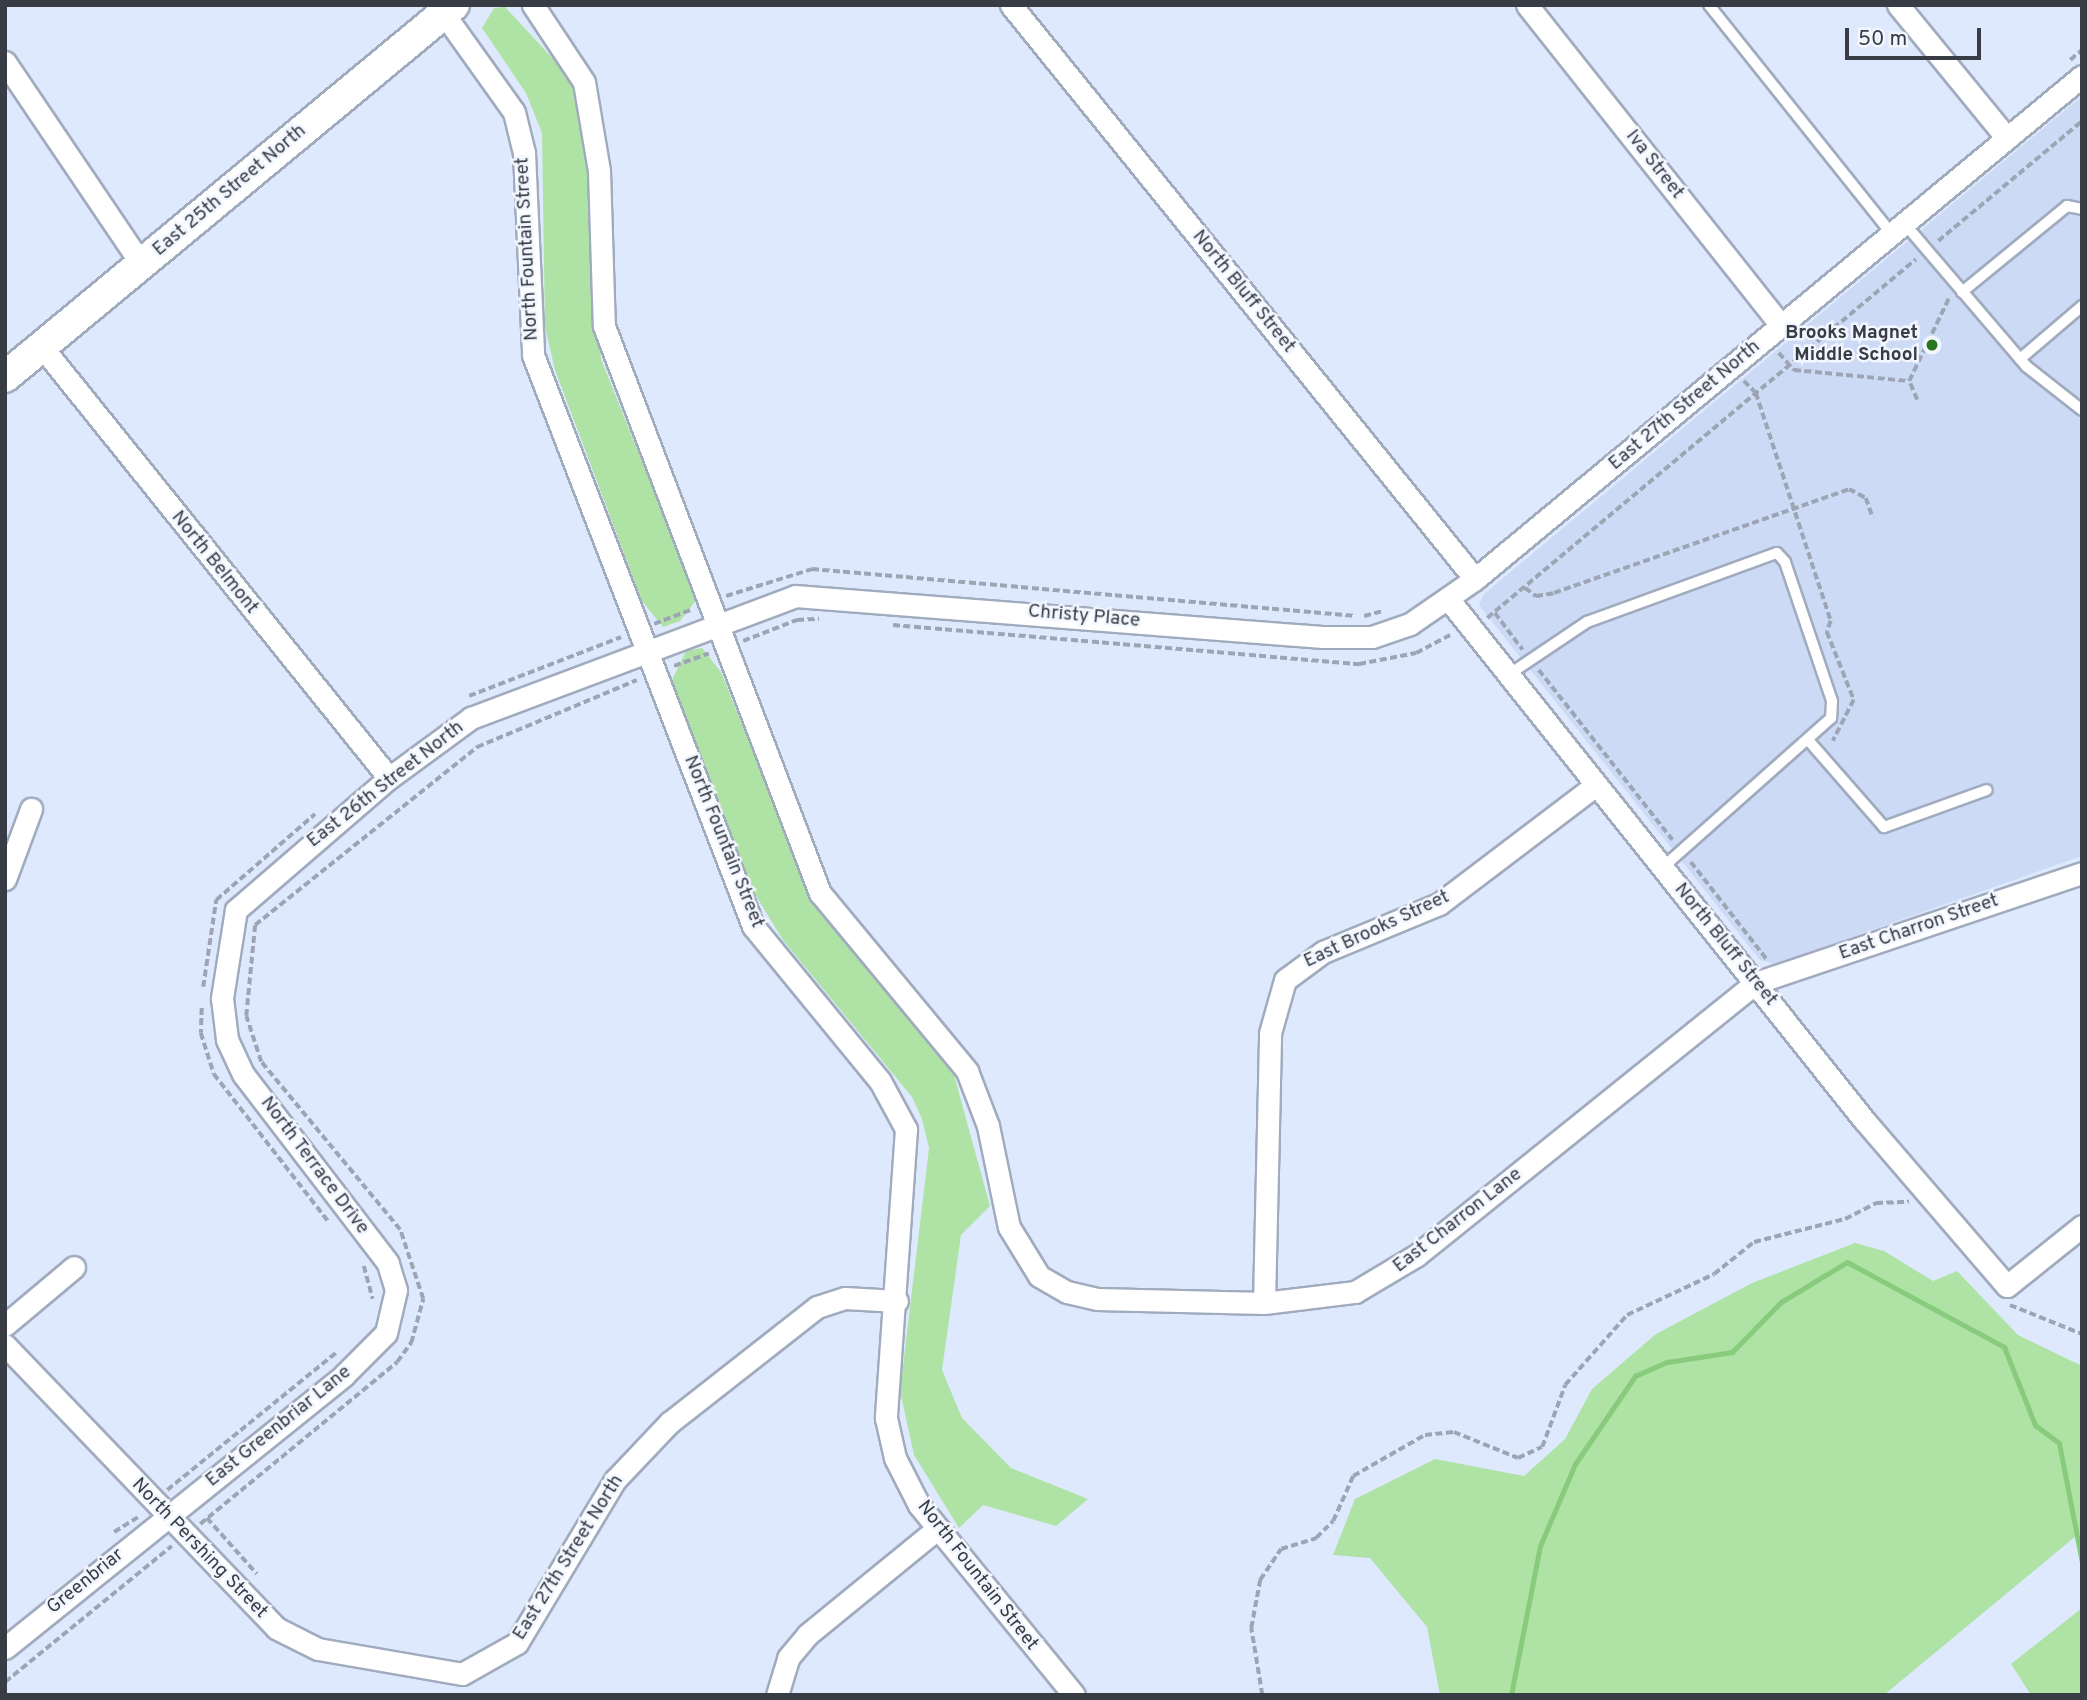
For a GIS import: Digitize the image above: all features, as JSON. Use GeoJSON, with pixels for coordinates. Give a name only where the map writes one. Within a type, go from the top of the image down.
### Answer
{"type":"FeatureCollection","features":[{"type":"Feature","properties":{"kind":"street"},"geometry":{"type":"LineString","coordinates":[[533,5],[583,82],[599,171],[604,326],[724,648]]}},
{"type":"Feature","properties":{"kind":"street","name":"North Bluff Street"},"geometry":{"type":"LineString","coordinates":[[1011,5],[1475,579]]}},
{"type":"Feature","properties":{"kind":"street","name":"Iva Street"},"geometry":{"type":"LineString","coordinates":[[1527,5],[1781,326]]}},
{"type":"Feature","properties":{"kind":"street"},"geometry":{"type":"LineString","coordinates":[[1898,5],[2007,138]]}},
{"type":"Feature","properties":{"kind":"street","name":"East 25th Street North"},"geometry":{"type":"LineString","coordinates":[[5,377],[449,10]]}},
{"type":"Feature","properties":{"kind":"street","name":"North Fountain Street"},"geometry":{"type":"LineString","coordinates":[[449,10],[514,112],[524,153],[533,355],[753,926],[880,1082],[906,1129],[897,1301],[886,1418],[895,1458],[938,1528],[1074,1695]]}},
{"type":"Feature","properties":{"kind":"street"},"geometry":{"type":"LineString","coordinates":[[5,62],[141,264]]}},
{"type":"Feature","properties":{"kind":"street","name":"East 27th Street North"},"geometry":{"type":"LineString","coordinates":[[1448,600],[2082,76]]}},
{"type":"Feature","properties":{"kind":"street","name":"North Belmont"},"geometry":{"type":"LineString","coordinates":[[42,347],[389,778]]}},
{"type":"Feature","properties":{"kind":"street","name":"Christy Place"},"geometry":{"type":"LineString","coordinates":[[716,625],[795,596],[1372,637],[1410,624],[1448,600]]}},
{"type":"Feature","properties":{"kind":"street","name":"North Bluff Street"},"geometry":{"type":"LineString","coordinates":[[1448,600],[1755,983],[2007,1286]]}},
{"type":"Feature","properties":{"kind":"street","name":"East 26th Street North"},"geometry":{"type":"LineString","coordinates":[[222,998],[236,910],[389,778],[471,718],[716,625]]}},
{"type":"Feature","properties":{"kind":"street","name":"East Charron Lane"},"geometry":{"type":"LineString","coordinates":[[724,648],[820,893],[967,1072],[988,1126],[1009,1227],[1029,1263],[1067,1292],[1097,1299],[1264,1303],[1355,1292],[1392,1274],[1755,983]]}},
{"type":"Feature","properties":{"kind":"street","name":"East Brooks Street"},"geometry":{"type":"LineString","coordinates":[[1264,1303],[1270,1033],[1285,980],[1322,952],[1439,904],[1597,785]]}},
{"type":"Feature","properties":{"kind":"street"},"geometry":{"type":"LineString","coordinates":[[5,879],[31,808]]}},
{"type":"Feature","properties":{"kind":"street","name":"East Charron Street"},"geometry":{"type":"LineString","coordinates":[[1755,983],[2082,873]]}},
{"type":"Feature","properties":{"kind":"street","name":"North Terrace Drive"},"geometry":{"type":"LineString","coordinates":[[222,998],[227,1039],[243,1074],[388,1263],[396,1290],[386,1333]]}},
{"type":"Feature","properties":{"kind":"street"},"geometry":{"type":"LineString","coordinates":[[2007,1286],[2082,1226]]}},
{"type":"Feature","properties":{"kind":"street"},"geometry":{"type":"LineString","coordinates":[[5,1325],[74,1267]]}},
{"type":"Feature","properties":{"kind":"street","name":"East 27th Street North"},"geometry":{"type":"LineString","coordinates":[[439,1673],[462,1674],[517,1643],[615,1480],[669,1423],[785,1327],[845,1298],[897,1301]]}},
{"type":"Feature","properties":{"kind":"street","name":"East Greenbriar Lane"},"geometry":{"type":"LineString","coordinates":[[160,1509],[344,1375],[386,1333]]}},
{"type":"Feature","properties":{"kind":"street","name":"North Pershing Street"},"geometry":{"type":"LineString","coordinates":[[5,1345],[276,1628],[318,1649],[439,1673]]}},
{"type":"Feature","properties":{"kind":"street","name":"Greenbriar"},"geometry":{"type":"LineString","coordinates":[[5,1648],[160,1509]]}},
{"type":"Feature","properties":{"kind":"street"},"geometry":{"type":"LineString","coordinates":[[777,1695],[788,1658],[807,1635],[938,1528]]}},
{"type":"Feature","properties":{"kind":"lane"},"geometry":{"type":"LineString","coordinates":[[1709,5],[1897,228],[1926,251],[2020,359],[2082,410]]}},
{"type":"Feature","properties":{"kind":"lane"},"geometry":{"type":"LineString","coordinates":[[1962,292],[2067,206],[2082,209]]}},
{"type":"Feature","properties":{"kind":"lane"},"geometry":{"type":"LineString","coordinates":[[2020,359],[2082,306]]}},
{"type":"Feature","properties":{"kind":"lane"},"geometry":{"type":"LineString","coordinates":[[1508,675],[1587,622],[1777,554],[1799,596],[1832,701],[1831,718],[1809,741],[1662,868]]}},
{"type":"Feature","properties":{"kind":"lane"},"geometry":{"type":"LineString","coordinates":[[1809,741],[1884,827],[1987,790]]}},
{"type":"Feature","properties":{"kind":"path"},"geometry":{"type":"LineString","coordinates":[[2063,65],[2082,50]]}},
{"type":"Feature","properties":{"kind":"path"},"geometry":{"type":"LineString","coordinates":[[880,624],[1359,664],[1416,653],[1494,614],[2082,121]]}},
{"type":"Feature","properties":{"kind":"path"},"geometry":{"type":"LineString","coordinates":[[1917,400],[1909,381],[1949,296]]}},
{"type":"Feature","properties":{"kind":"path"},"geometry":{"type":"LineString","coordinates":[[1779,353],[1790,365],[1909,381]]}},
{"type":"Feature","properties":{"kind":"path"},"geometry":{"type":"LineString","coordinates":[[1743,380],[1756,393],[1831,621],[1827,632],[1854,700],[1833,741]]}},
{"type":"Feature","properties":{"kind":"path"},"geometry":{"type":"LineString","coordinates":[[1525,588],[1536,596],[1554,593],[1849,489],[1866,498],[1873,517]]}},
{"type":"Feature","properties":{"kind":"path"},"geometry":{"type":"LineString","coordinates":[[463,701],[707,603],[812,569],[1363,616],[1394,608]]}},
{"type":"Feature","properties":{"kind":"path"},"geometry":{"type":"LineString","coordinates":[[1494,614],[1770,962]]}},
{"type":"Feature","properties":{"kind":"path"},"geometry":{"type":"LineString","coordinates":[[5,1682],[397,1362],[411,1343],[423,1300],[400,1230],[261,1062],[246,1016],[255,925],[477,747],[655,673],[797,620],[826,619]]}},
{"type":"Feature","properties":{"kind":"path"},"geometry":{"type":"LineString","coordinates":[[327,804],[216,900],[203,966],[201,1033],[214,1074],[234,1104],[338,1232]]}},
{"type":"Feature","properties":{"kind":"path"},"geometry":{"type":"LineString","coordinates":[[1262,1695],[1251,1628],[1260,1580],[1281,1549],[1316,1538],[1333,1521],[1353,1476],[1424,1436],[1454,1432],[1518,1458],[1542,1447],[1565,1385],[1627,1315],[1714,1274],[1764,1238],[1845,1219],[1876,1203],[1916,1203]]}},
{"type":"Feature","properties":{"kind":"path"},"geometry":{"type":"LineString","coordinates":[[355,1254],[373,1289],[373,1311]]}},
{"type":"Feature","properties":{"kind":"path"},"geometry":{"type":"LineString","coordinates":[[2007,1286],[2010,1306],[2082,1334]]}},
{"type":"Feature","properties":{"kind":"path"},"geometry":{"type":"LineString","coordinates":[[136,1515],[160,1509],[344,1347]]}},
{"type":"Feature","properties":{"kind":"path"},"geometry":{"type":"LineString","coordinates":[[180,1492],[257,1574]]}},
{"type":"Feature","properties":{"kind":"shaded area","name":"Brooks Magnet Middle School"},"geometry":{"type":"Polygon","coordinates":[[[2082,96],[2082,856],[1775,964],[1760,960],[1479,605],[1484,594],[2082,96]]]}},
{"type":"Feature","properties":{"kind":"green space"},"geometry":{"type":"Polygon","coordinates":[[[505,7],[569,76],[580,106],[591,173],[601,359],[697,599],[680,621],[663,627],[642,601],[555,370],[545,327],[542,133],[526,93],[482,28],[494,8],[505,7]]]}},
{"type":"Feature","properties":{"kind":"green space"},"geometry":{"type":"Polygon","coordinates":[[[702,648],[721,672],[811,897],[954,1075],[990,1206],[961,1235],[942,1370],[962,1418],[1011,1468],[1088,1499],[1056,1526],[983,1505],[959,1528],[914,1455],[900,1391],[929,1148],[922,1119],[912,1097],[783,940],[753,891],[672,680],[686,651],[702,648]]]}},
{"type":"Feature","properties":{"kind":"green space"},"geometry":{"type":"Polygon","coordinates":[[[1855,1243],[1884,1251],[1933,1281],[1957,1271],[2018,1335],[2082,1366],[2082,1531],[1884,1695],[1440,1695],[1427,1627],[1370,1558],[1333,1555],[1355,1499],[1435,1459],[1524,1476],[1565,1439],[1592,1389],[1656,1334],[1752,1283],[1855,1243]]]}},
{"type":"Feature","properties":{"kind":"green space"},"geometry":{"type":"Polygon","coordinates":[[[2082,1608],[2082,1695],[2031,1695],[2011,1664],[2082,1608]]]}},
{"type":"Feature","properties":{"kind":"waterway"},"geometry":{"type":"LineString","coordinates":[[1511,1695],[1540,1546],[1575,1464],[1635,1376],[1667,1362],[1732,1352],[1781,1302],[1847,1262],[2004,1347],[2035,1425],[2059,1443],[2082,1562]]}},
{"type":"Feature","properties":{"kind":"place","name":"Brooks Magnet Middle School"},"geometry":{"type":"Point","coordinates":[1932,345]}}]}
